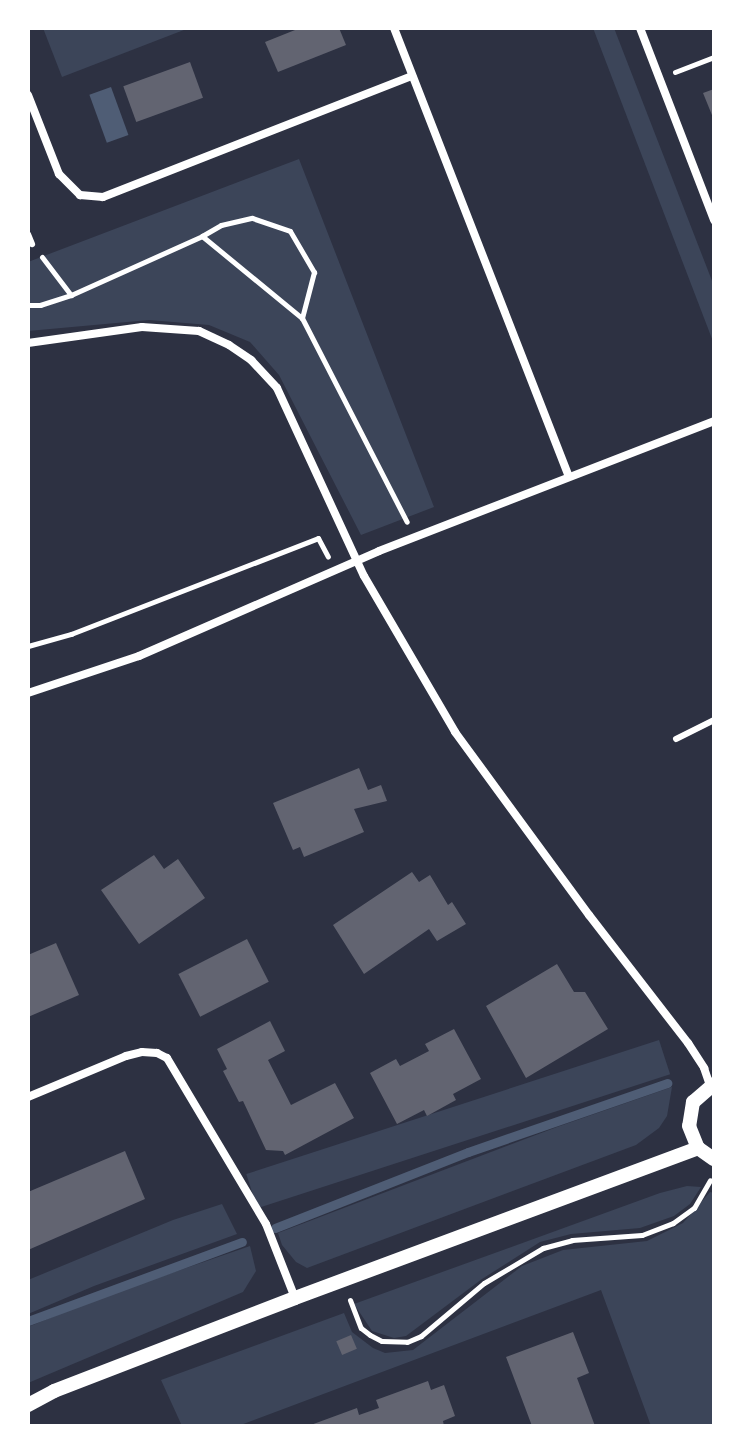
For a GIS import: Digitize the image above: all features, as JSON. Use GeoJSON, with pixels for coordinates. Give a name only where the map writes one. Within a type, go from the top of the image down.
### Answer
{"type":"FeatureCollection","features":[{"type":"Feature","properties":{"kind":"street"},"geometry":{"type":"LineString","coordinates":[[394,28],[568,475]]}},
{"type":"Feature","properties":{"kind":"street"},"geometry":{"type":"LineString","coordinates":[[640,28],[711,204],[714,220]]}},
{"type":"Feature","properties":{"kind":"street"},"geometry":{"type":"LineString","coordinates":[[28,95],[59,174],[80,195],[103,197],[412,76]]}},
{"type":"Feature","properties":{"kind":"street"},"geometry":{"type":"LineString","coordinates":[[28,343],[142,327],[199,331],[251,360],[277,388],[357,562],[455,732],[704,1068],[712,1084],[693,1102],[689,1114],[692,1138],[698,1148],[714,1159]]}},
{"type":"Feature","properties":{"kind":"street"},"geometry":{"type":"LineString","coordinates":[[28,693],[139,656],[568,475],[714,421]]}},
{"type":"Feature","properties":{"kind":"street"},"geometry":{"type":"LineString","coordinates":[[28,1097],[126,1056],[142,1052],[157,1053],[167,1058],[266,1224],[295,1298]]}},
{"type":"Feature","properties":{"kind":"street"},"geometry":{"type":"LineString","coordinates":[[28,1405],[54,1391],[295,1298],[698,1148]]}},
{"type":"Feature","properties":{"kind":"lane"},"geometry":{"type":"LineString","coordinates":[[28,234],[32,244]]}},
{"type":"Feature","properties":{"kind":"lane"},"geometry":{"type":"LineString","coordinates":[[676,739],[714,720]]}},
{"type":"Feature","properties":{"kind":"path"},"geometry":{"type":"LineString","coordinates":[[659,78],[714,57]]}},
{"type":"Feature","properties":{"kind":"path"},"geometry":{"type":"LineString","coordinates":[[202,236],[221,225],[252,218],[290,231],[314,272],[302,318]]}},
{"type":"Feature","properties":{"kind":"path"},"geometry":{"type":"LineString","coordinates":[[32,244],[71,295]]}},
{"type":"Feature","properties":{"kind":"path"},"geometry":{"type":"LineString","coordinates":[[28,646],[71,634],[318,538],[329,558],[350,547]]}},
{"type":"Feature","properties":{"kind":"path"},"geometry":{"type":"LineString","coordinates":[[350,1300],[361,1328],[370,1335],[382,1341],[407,1342],[421,1336],[484,1283],[543,1248],[572,1240],[642,1235],[673,1223],[694,1208],[710,1180]]}},
{"type":"Feature","properties":{"kind":"shaded area"},"geometry":{"type":"Polygon","coordinates":[[[43,28],[189,28],[62,77],[43,28]]]}},
{"type":"Feature","properties":{"kind":"shaded area"},"geometry":{"type":"Polygon","coordinates":[[[593,28],[614,28],[714,286],[714,344],[593,28]]]}},
{"type":"Feature","properties":{"kind":"shaded area"},"geometry":{"type":"Polygon","coordinates":[[[111,87],[128,135],[107,143],[89,95],[111,87]]]}},
{"type":"Feature","properties":{"kind":"shaded area"},"geometry":{"type":"Polygon","coordinates":[[[299,159],[434,507],[361,535],[279,375],[250,342],[209,325],[149,320],[28,331],[28,262],[299,159]]]}},
{"type":"Feature","properties":{"kind":"shaded area"},"geometry":{"type":"Polygon","coordinates":[[[659,1040],[670,1074],[257,1208],[246,1174],[659,1040]]]}},
{"type":"Feature","properties":{"kind":"shaded area"},"geometry":{"type":"Polygon","coordinates":[[[672,1087],[667,1116],[659,1128],[636,1145],[307,1268],[296,1262],[282,1245],[278,1233],[557,1127],[672,1087]]]}},
{"type":"Feature","properties":{"kind":"shaded area"},"geometry":{"type":"Polygon","coordinates":[[[687,1186],[701,1187],[690,1204],[674,1216],[640,1228],[571,1234],[540,1242],[482,1279],[406,1336],[394,1338],[372,1331],[354,1304],[660,1193],[687,1186]]]}},
{"type":"Feature","properties":{"kind":"shaded area"},"geometry":{"type":"Polygon","coordinates":[[[710,1192],[714,1193],[714,1426],[651,1426],[601,1290],[238,1426],[182,1426],[161,1380],[344,1313],[352,1332],[373,1348],[385,1353],[413,1350],[522,1266],[563,1250],[647,1241],[683,1223],[710,1192]]]}},
{"type":"Feature","properties":{"kind":"shaded area"},"geometry":{"type":"Polygon","coordinates":[[[222,1204],[237,1234],[94,1286],[28,1314],[28,1280],[173,1220],[222,1204]]]}},
{"type":"Feature","properties":{"kind":"shaded area"},"geometry":{"type":"Polygon","coordinates":[[[250,1246],[256,1271],[243,1292],[28,1383],[28,1327],[99,1298],[250,1246]]]}},
{"type":"Feature","properties":{"kind":"building"},"geometry":{"type":"Polygon","coordinates":[[[300,28],[339,28],[346,45],[278,72],[265,42],[300,28]]]}},
{"type":"Feature","properties":{"kind":"building"},"geometry":{"type":"Polygon","coordinates":[[[190,62],[203,98],[136,122],[123,86],[190,62]]]}},
{"type":"Feature","properties":{"kind":"building"},"geometry":{"type":"Polygon","coordinates":[[[714,89],[714,120],[703,93],[714,89]]]}},
{"type":"Feature","properties":{"kind":"building"},"geometry":{"type":"Polygon","coordinates":[[[359,768],[368,790],[381,785],[387,801],[354,809],[364,832],[304,857],[300,847],[293,850],[273,803],[359,768]]]}},
{"type":"Feature","properties":{"kind":"building"},"geometry":{"type":"Polygon","coordinates":[[[154,855],[164,869],[178,859],[205,898],[139,944],[101,890],[154,855]]]}},
{"type":"Feature","properties":{"kind":"building"},"geometry":{"type":"Polygon","coordinates":[[[412,872],[419,882],[430,875],[448,905],[452,902],[466,924],[437,941],[429,929],[364,974],[333,925],[412,872]]]}},
{"type":"Feature","properties":{"kind":"building"},"geometry":{"type":"Polygon","coordinates":[[[247,939],[269,982],[200,1017],[178,974],[247,939]]]}},
{"type":"Feature","properties":{"kind":"building"},"geometry":{"type":"Polygon","coordinates":[[[56,943],[79,995],[28,1017],[28,955],[56,943]]]}},
{"type":"Feature","properties":{"kind":"building"},"geometry":{"type":"Polygon","coordinates":[[[557,964],[574,992],[585,992],[608,1029],[526,1078],[486,1006],[557,964]]]}},
{"type":"Feature","properties":{"kind":"building"},"geometry":{"type":"Polygon","coordinates":[[[270,1021],[285,1051],[268,1060],[291,1105],[335,1083],[354,1118],[285,1155],[283,1151],[266,1150],[243,1101],[239,1102],[223,1071],[227,1069],[217,1049],[270,1021]]]}},
{"type":"Feature","properties":{"kind":"building"},"geometry":{"type":"Polygon","coordinates":[[[454,1029],[481,1079],[453,1094],[456,1100],[427,1116],[424,1110],[397,1124],[370,1073],[396,1059],[400,1066],[429,1051],[425,1044],[454,1029]]]}},
{"type":"Feature","properties":{"kind":"building"},"geometry":{"type":"Polygon","coordinates":[[[125,1151],[145,1199],[28,1250],[28,1192],[125,1151]]]}},
{"type":"Feature","properties":{"kind":"building"},"geometry":{"type":"Polygon","coordinates":[[[573,1332],[589,1373],[577,1378],[595,1426],[532,1426],[506,1357],[573,1332]]]}},
{"type":"Feature","properties":{"kind":"building"},"geometry":{"type":"Polygon","coordinates":[[[351,1335],[357,1349],[342,1355],[336,1341],[351,1335]]]}},
{"type":"Feature","properties":{"kind":"building"},"geometry":{"type":"Polygon","coordinates":[[[428,1381],[431,1390],[444,1385],[455,1416],[443,1421],[444,1426],[308,1426],[357,1408],[359,1415],[379,1408],[376,1400],[428,1381]]]}},
{"type":"Feature","properties":{"kind":"waterway"},"geometry":{"type":"LineString","coordinates":[[275,1228],[468,1152],[667,1083]]}},
{"type":"Feature","properties":{"kind":"waterway"},"geometry":{"type":"LineString","coordinates":[[28,1321],[242,1242]]}}]}
